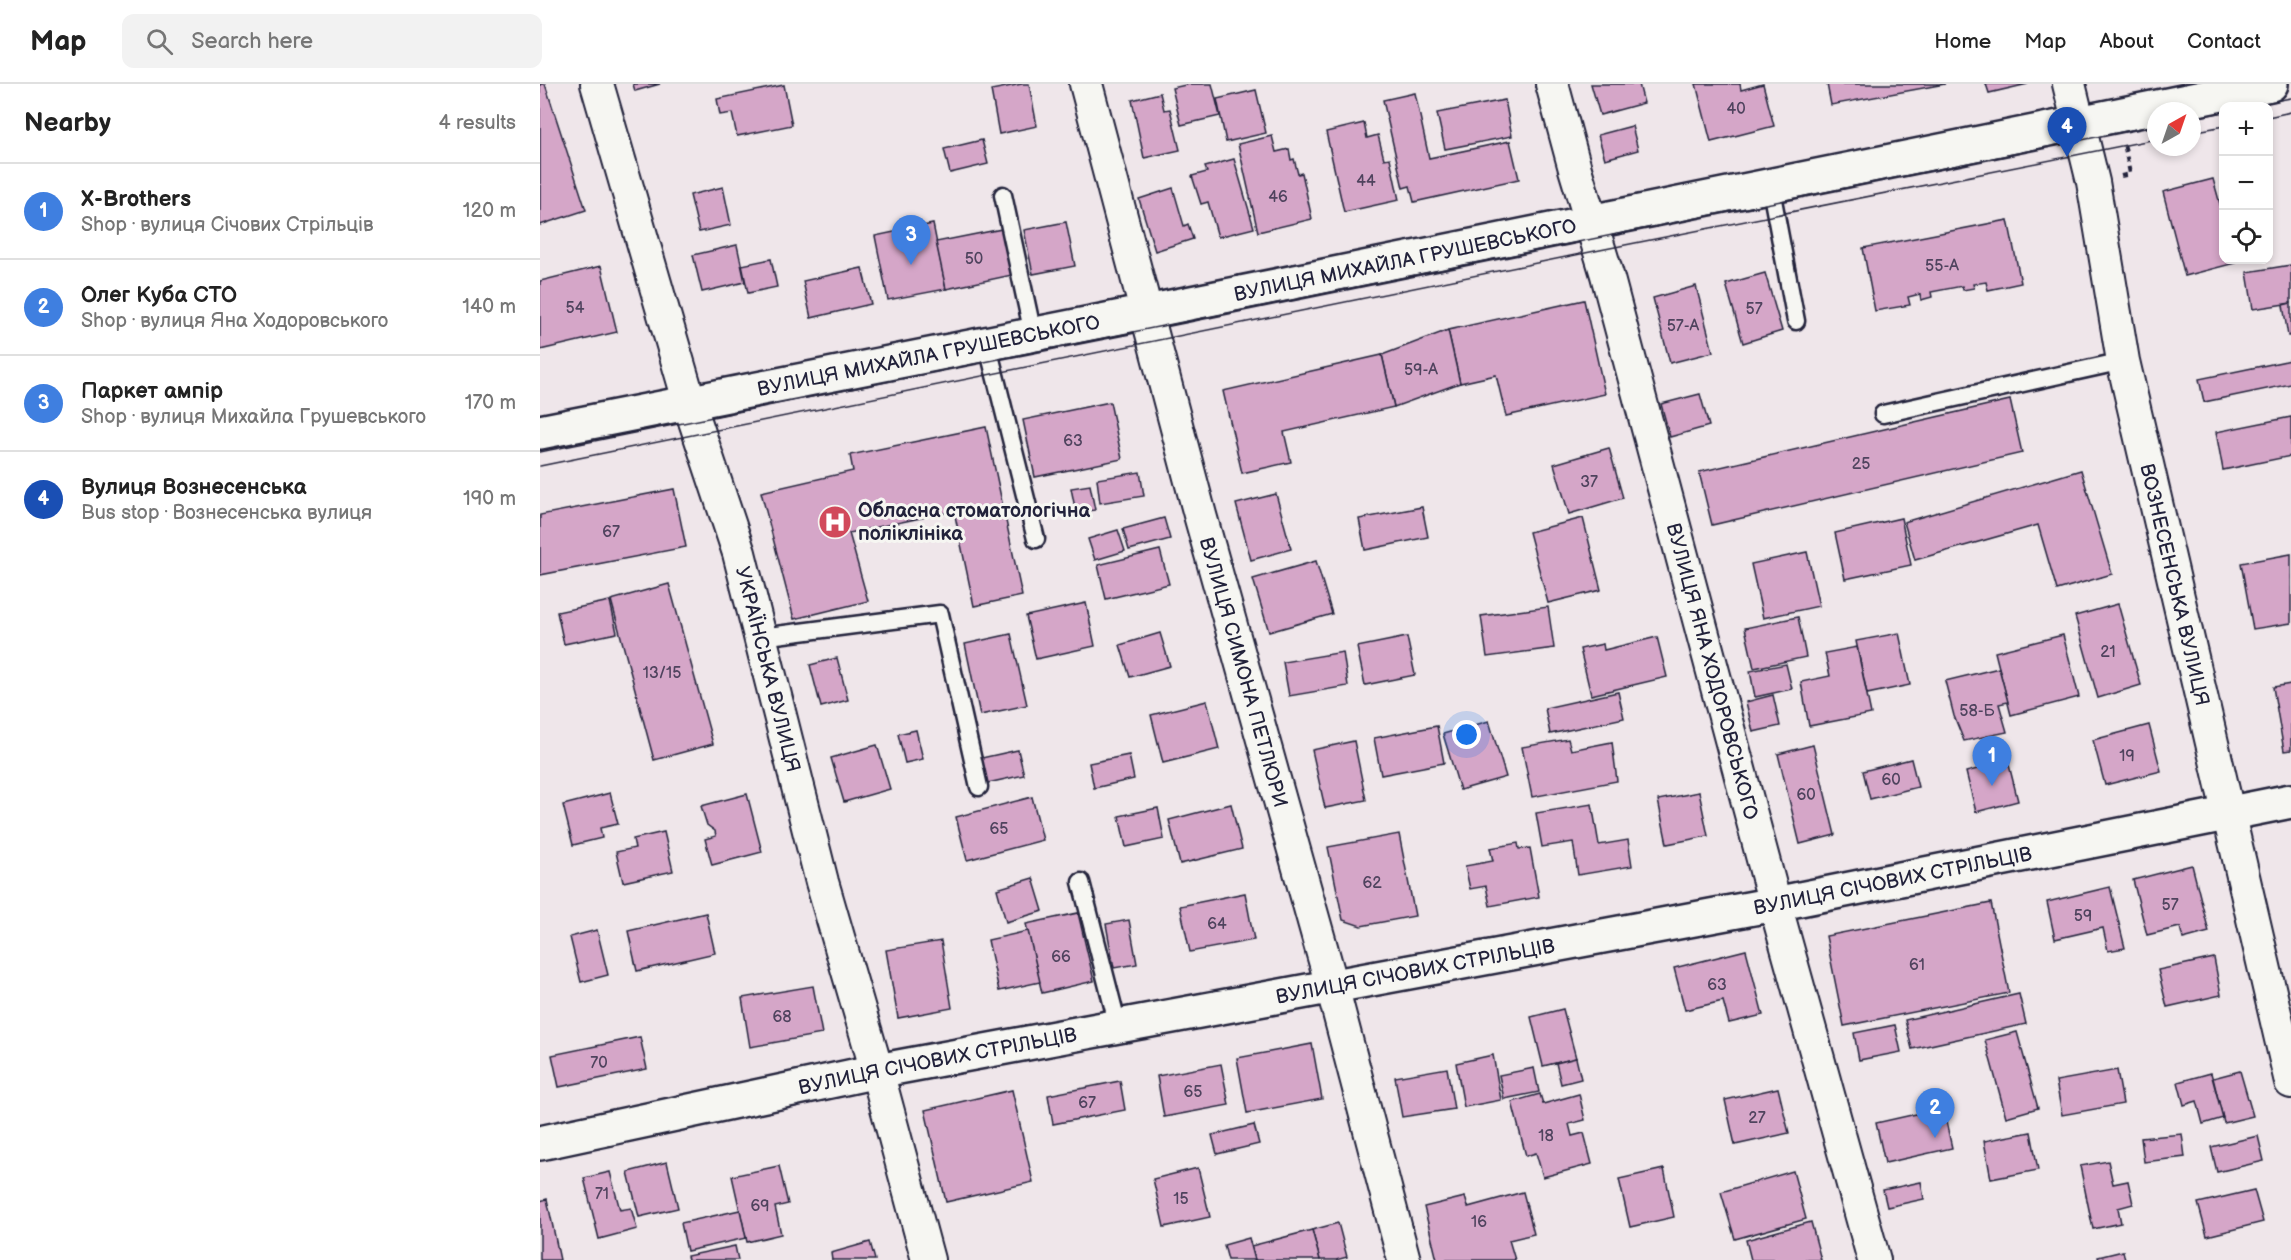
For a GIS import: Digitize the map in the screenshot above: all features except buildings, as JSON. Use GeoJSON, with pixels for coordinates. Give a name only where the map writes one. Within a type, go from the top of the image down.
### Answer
{"type":"FeatureCollection","features":[{"type":"Feature","properties":{"kind":"main road","name":"ВУЛИЦЯ МИХАЙЛА ГРУШЕВСЬКОГО"},"geometry":{"type":"LineString","coordinates":[[540,432],[1147,312],[1591,220],[2271,84]]}},
{"type":"Feature","properties":{"kind":"main road","name":"ВУЛИЦЯ СІЧОВИХ СТРІЛЬЦІВ"},"geometry":{"type":"LineString","coordinates":[[540,1143],[877,1071],[1775,904],[2291,801]]}},
{"type":"Feature","properties":{"kind":"street","name":"УКРАЇНСЬКА ВУЛИЦЯ"},"geometry":{"type":"LineString","coordinates":[[597,84],[689,403],[739,553],[822,882],[877,1071],[928,1260]]}},
{"type":"Feature","properties":{"kind":"street","name":"ВУЛИЦЯ СИМОНА ПЕТЛЮРИ"},"geometry":{"type":"LineString","coordinates":[[1086,84],[1203,527],[1332,986],[1404,1260]]}},
{"type":"Feature","properties":{"kind":"street","name":"ВУЛИЦЯ ЯНА ХОДОРОВСЬКОГО"},"geometry":{"type":"LineString","coordinates":[[1552,84],[1610,286],[1775,904],[1874,1260]]}},
{"type":"Feature","properties":{"kind":"street","name":"ВОЗНЕСЕНСЬКА ВУЛИЦЯ"},"geometry":{"type":"LineString","coordinates":[[2069,84],[2093,182],[2122,361],[2291,1082]]}},
{"type":"Feature","properties":{"kind":"lane"},"geometry":{"type":"LineString","coordinates":[[1770,184],[1796,321]]}},
{"type":"Feature","properties":{"kind":"lane"},"geometry":{"type":"LineString","coordinates":[[1003,195],[1033,334]]}},
{"type":"Feature","properties":{"kind":"lane"},"geometry":{"type":"LineString","coordinates":[[987,343],[1036,539]]}},
{"type":"Feature","properties":{"kind":"lane"},"geometry":{"type":"LineString","coordinates":[[1883,414],[2122,361]]}},
{"type":"Feature","properties":{"kind":"lane"},"geometry":{"type":"LineString","coordinates":[[761,637],[939,614],[979,787]]}},
{"type":"Feature","properties":{"kind":"lane"},"geometry":{"type":"LineString","coordinates":[[1081,882],[1118,1026]]}},
{"type":"Feature","properties":{"kind":"tram line"},"geometry":{"type":"LineString","coordinates":[[2270,102],[2291,98]]}},
{"type":"Feature","properties":{"kind":"tram line"},"geometry":{"type":"LineString","coordinates":[[2273,116],[2291,112]]}},
{"type":"Feature","properties":{"kind":"tram line"},"geometry":{"type":"LineString","coordinates":[[2201,116],[2219,113]]}},
{"type":"Feature","properties":{"kind":"tram line"},"geometry":{"type":"LineString","coordinates":[[540,452],[2147,127]]}},
{"type":"Feature","properties":{"kind":"tram line"},"geometry":{"type":"LineString","coordinates":[[2201,130],[2219,127]]}},
{"type":"Feature","properties":{"kind":"tram line"},"geometry":{"type":"LineString","coordinates":[[540,466],[2147,141]]}},
{"type":"Feature","properties":{"kind":"place","name":"Вулиця Вознесенська"},"geometry":{"type":"Point","coordinates":[2067,157]}},
{"type":"Feature","properties":{"kind":"place","name":"Паркет ампір"},"geometry":{"type":"Point","coordinates":[911,265]}},
{"type":"Feature","properties":{"kind":"place","name":"Обласна стоматологічна поліклініка"},"geometry":{"type":"Point","coordinates":[835,522]}},
{"type":"Feature","properties":{"kind":"place","name":"X-Brothers"},"geometry":{"type":"Point","coordinates":[1992,786]}},
{"type":"Feature","properties":{"kind":"place","name":"Олег Куба СТО"},"geometry":{"type":"Point","coordinates":[1935,1138]}}]}
